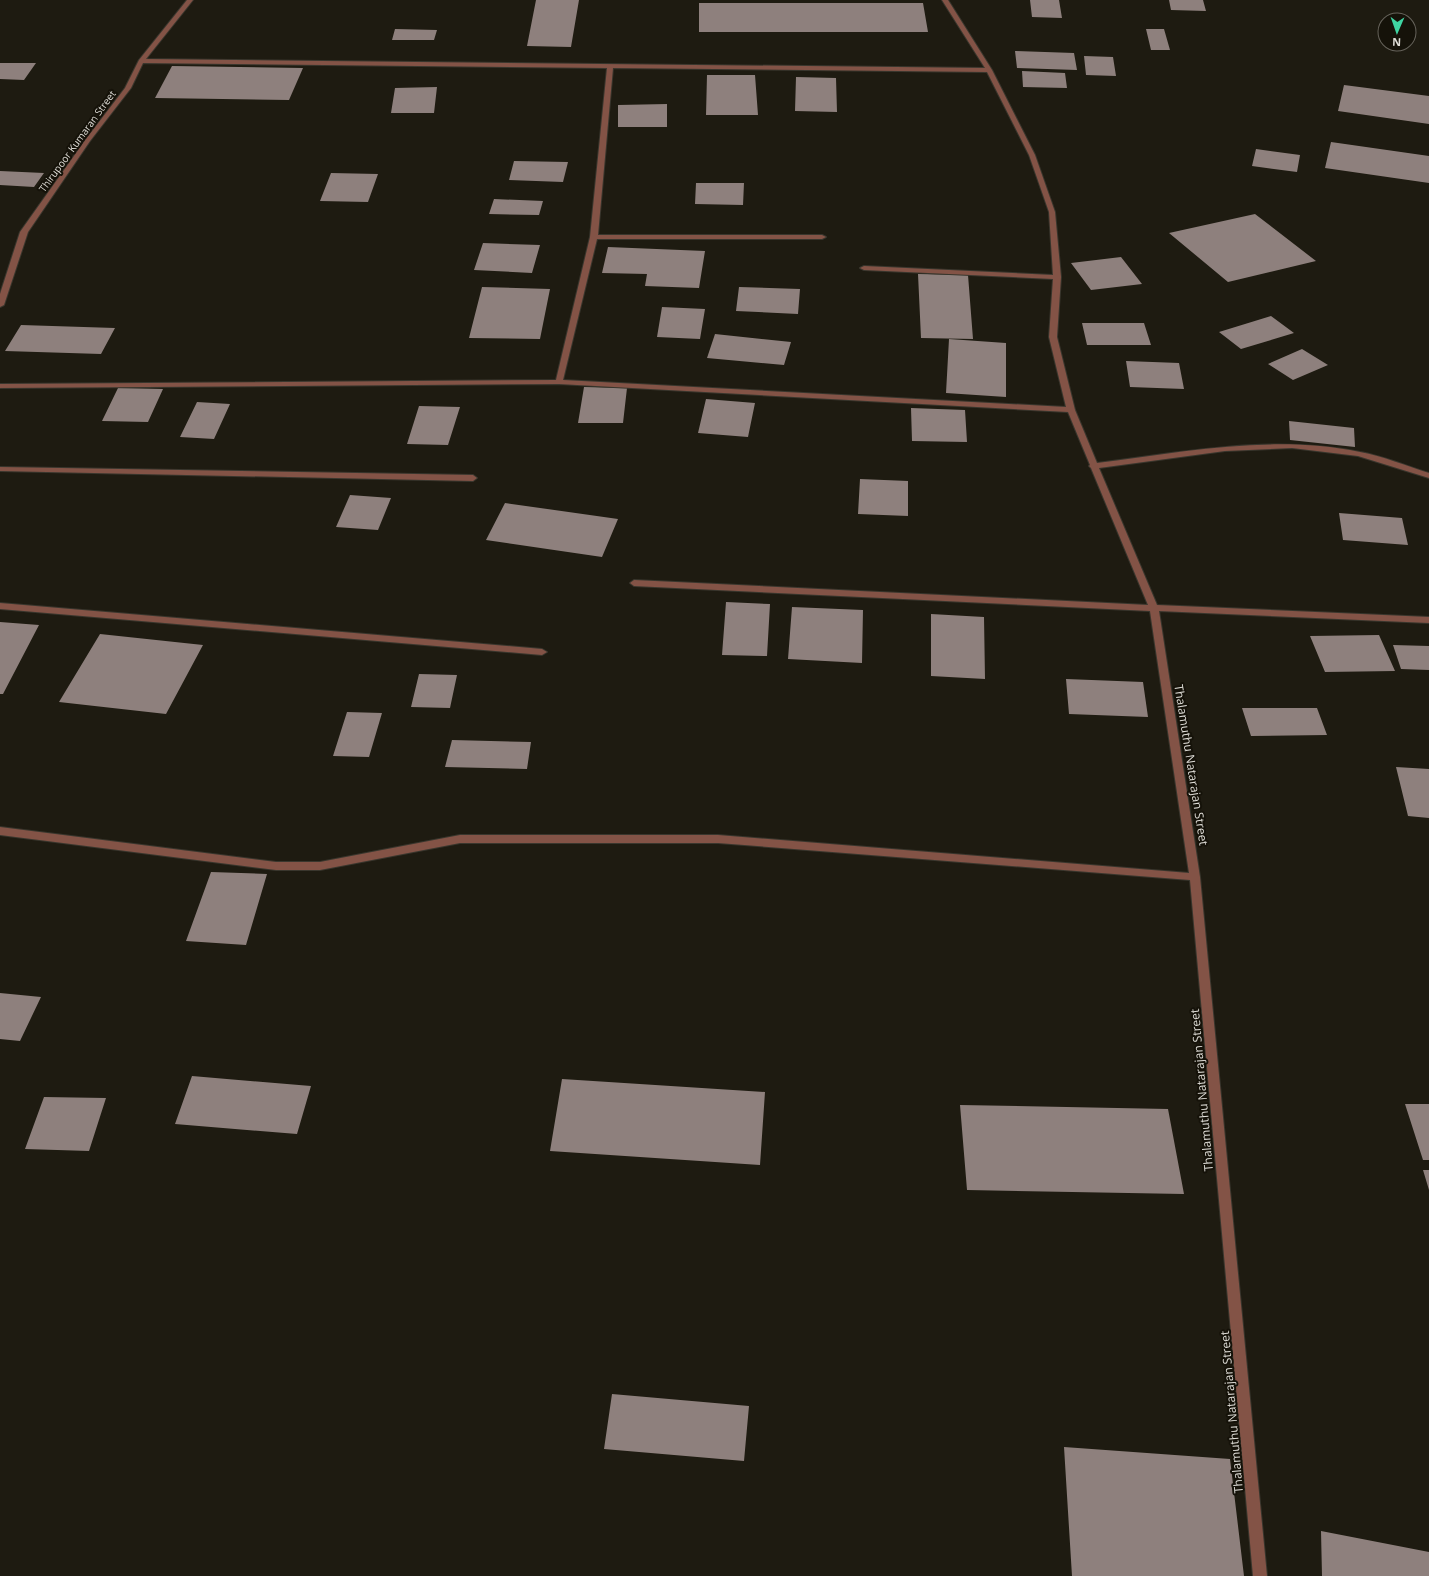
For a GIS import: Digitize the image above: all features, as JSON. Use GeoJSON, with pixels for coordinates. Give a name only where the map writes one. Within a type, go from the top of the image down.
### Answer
{"type":"FeatureCollection","features":[{"type":"Feature","properties":{"kind":"street","name":"Thirupoor Kumaran Street"},"geometry":{"type":"LineString","coordinates":[[0,305],[24,232],[88,140],[128,88],[141,61],[190,0]]}},
{"type":"Feature","properties":{"kind":"street","name":"Thalamuthu Natarajan Street"},"geometry":{"type":"LineString","coordinates":[[945,0],[989,70],[1032,155],[1052,212],[1057,276],[1053,337],[1071,410],[1093,466],[1154,608],[1195,877],[1260,1576]]}},
{"type":"Feature","properties":{"kind":"street"},"geometry":{"type":"LineString","coordinates":[[141,61],[989,70]]}},
{"type":"Feature","properties":{"kind":"street"},"geometry":{"type":"LineString","coordinates":[[559,382],[594,237],[610,67]]}},
{"type":"Feature","properties":{"kind":"street"},"geometry":{"type":"LineString","coordinates":[[594,237],[822,237]]}},
{"type":"Feature","properties":{"kind":"street"},"geometry":{"type":"LineString","coordinates":[[864,268],[1057,276]]}},
{"type":"Feature","properties":{"kind":"street"},"geometry":{"type":"LineString","coordinates":[[0,386],[559,382],[1071,410]]}},
{"type":"Feature","properties":{"kind":"street"},"geometry":{"type":"LineString","coordinates":[[1093,466],[1225,449],[1292,446],[1359,454],[1429,476]]}},
{"type":"Feature","properties":{"kind":"street"},"geometry":{"type":"LineString","coordinates":[[0,469],[473,478]]}},
{"type":"Feature","properties":{"kind":"street"},"geometry":{"type":"LineString","coordinates":[[634,583],[1429,620]]}},
{"type":"Feature","properties":{"kind":"street"},"geometry":{"type":"LineString","coordinates":[[0,606],[542,652]]}},
{"type":"Feature","properties":{"kind":"street"},"geometry":{"type":"LineString","coordinates":[[0,831],[276,866],[320,866],[460,839],[718,839],[1195,877]]}},
{"type":"Feature","properties":{"kind":"building"},"geometry":{"type":"Polygon","coordinates":[[[536,0],[579,0],[571,47],[527,46],[536,0]]]}},
{"type":"Feature","properties":{"kind":"building"},"geometry":{"type":"Polygon","coordinates":[[[1030,0],[1059,0],[1062,18],[1032,17],[1030,0]]]}},
{"type":"Feature","properties":{"kind":"building"},"geometry":{"type":"Polygon","coordinates":[[[1169,0],[1203,0],[1206,11],[1171,10],[1169,0]]]}},
{"type":"Feature","properties":{"kind":"building"},"geometry":{"type":"Polygon","coordinates":[[[699,3],[923,3],[928,32],[699,32],[699,3]]]}},
{"type":"Feature","properties":{"kind":"building"},"geometry":{"type":"Polygon","coordinates":[[[395,29],[437,30],[434,40],[392,40],[395,29]]]}},
{"type":"Feature","properties":{"kind":"building"},"geometry":{"type":"Polygon","coordinates":[[[1146,29],[1164,29],[1170,50],[1151,50],[1146,29]]]}},
{"type":"Feature","properties":{"kind":"building"},"geometry":{"type":"Polygon","coordinates":[[[1015,51],[1074,53],[1077,70],[1017,68],[1015,51]]]}},
{"type":"Feature","properties":{"kind":"building"},"geometry":{"type":"Polygon","coordinates":[[[1084,56],[1113,57],[1116,76],[1086,75],[1084,56]]]}},
{"type":"Feature","properties":{"kind":"building"},"geometry":{"type":"Polygon","coordinates":[[[0,63],[36,63],[24,80],[0,79],[0,63]]]}},
{"type":"Feature","properties":{"kind":"building"},"geometry":{"type":"Polygon","coordinates":[[[172,66],[303,68],[289,100],[155,98],[172,66]]]}},
{"type":"Feature","properties":{"kind":"building"},"geometry":{"type":"Polygon","coordinates":[[[1022,71],[1065,73],[1067,88],[1023,87],[1022,71]]]}},
{"type":"Feature","properties":{"kind":"building"},"geometry":{"type":"Polygon","coordinates":[[[707,75],[755,75],[758,115],[706,115],[707,75]]]}},
{"type":"Feature","properties":{"kind":"building"},"geometry":{"type":"Polygon","coordinates":[[[796,77],[836,78],[837,112],[795,111],[796,77]]]}},
{"type":"Feature","properties":{"kind":"building"},"geometry":{"type":"Polygon","coordinates":[[[1344,85],[1429,96],[1429,124],[1338,111],[1344,85]]]}},
{"type":"Feature","properties":{"kind":"building"},"geometry":{"type":"Polygon","coordinates":[[[437,87],[434,113],[391,113],[395,88],[437,87]]]}},
{"type":"Feature","properties":{"kind":"building"},"geometry":{"type":"Polygon","coordinates":[[[667,104],[667,127],[618,127],[618,105],[667,104]]]}},
{"type":"Feature","properties":{"kind":"building"},"geometry":{"type":"Polygon","coordinates":[[[1331,142],[1429,156],[1429,183],[1325,168],[1331,142]]]}},
{"type":"Feature","properties":{"kind":"building"},"geometry":{"type":"Polygon","coordinates":[[[1256,149],[1300,155],[1297,172],[1252,166],[1256,149]]]}},
{"type":"Feature","properties":{"kind":"building"},"geometry":{"type":"Polygon","coordinates":[[[514,161],[568,162],[563,182],[509,180],[514,161]]]}},
{"type":"Feature","properties":{"kind":"building"},"geometry":{"type":"Polygon","coordinates":[[[0,171],[44,173],[34,187],[0,185],[0,171]]]}},
{"type":"Feature","properties":{"kind":"building"},"geometry":{"type":"Polygon","coordinates":[[[331,173],[378,174],[368,202],[320,201],[331,173]]]}},
{"type":"Feature","properties":{"kind":"building"},"geometry":{"type":"Polygon","coordinates":[[[696,183],[744,183],[743,205],[695,204],[696,183]]]}},
{"type":"Feature","properties":{"kind":"building"},"geometry":{"type":"Polygon","coordinates":[[[494,199],[543,201],[539,215],[489,214],[494,199]]]}},
{"type":"Feature","properties":{"kind":"building"},"geometry":{"type":"Polygon","coordinates":[[[1255,214],[1316,261],[1228,282],[1169,233],[1255,214]]]}},
{"type":"Feature","properties":{"kind":"building"},"geometry":{"type":"Polygon","coordinates":[[[483,243],[540,245],[532,273],[474,270],[483,243]]]}},
{"type":"Feature","properties":{"kind":"building"},"geometry":{"type":"Polygon","coordinates":[[[608,247],[705,251],[699,288],[645,286],[647,274],[602,273],[608,247]]]}},
{"type":"Feature","properties":{"kind":"building"},"geometry":{"type":"Polygon","coordinates":[[[1121,257],[1142,284],[1091,290],[1071,263],[1121,257]]]}},
{"type":"Feature","properties":{"kind":"building"},"geometry":{"type":"Polygon","coordinates":[[[918,274],[968,275],[973,339],[921,338],[918,274]]]}},
{"type":"Feature","properties":{"kind":"building"},"geometry":{"type":"Polygon","coordinates":[[[482,287],[550,289],[540,339],[469,338],[482,287]]]}},
{"type":"Feature","properties":{"kind":"building"},"geometry":{"type":"Polygon","coordinates":[[[739,287],[800,289],[798,314],[736,311],[739,287]]]}},
{"type":"Feature","properties":{"kind":"building"},"geometry":{"type":"Polygon","coordinates":[[[662,307],[705,309],[700,339],[657,337],[662,307]]]}},
{"type":"Feature","properties":{"kind":"building"},"geometry":{"type":"Polygon","coordinates":[[[1271,316],[1294,333],[1241,349],[1219,332],[1271,316]]]}},
{"type":"Feature","properties":{"kind":"building"},"geometry":{"type":"Polygon","coordinates":[[[1082,323],[1144,323],[1151,345],[1087,345],[1082,323]]]}},
{"type":"Feature","properties":{"kind":"building"},"geometry":{"type":"Polygon","coordinates":[[[21,325],[115,328],[101,354],[5,351],[21,325]]]}},
{"type":"Feature","properties":{"kind":"building"},"geometry":{"type":"Polygon","coordinates":[[[715,334],[791,342],[784,365],[707,358],[715,334]]]}},
{"type":"Feature","properties":{"kind":"building"},"geometry":{"type":"Polygon","coordinates":[[[949,339],[1006,343],[1006,397],[946,393],[949,339]]]}},
{"type":"Feature","properties":{"kind":"building"},"geometry":{"type":"Polygon","coordinates":[[[1302,349],[1328,365],[1293,380],[1268,364],[1302,349]]]}},
{"type":"Feature","properties":{"kind":"building"},"geometry":{"type":"Polygon","coordinates":[[[1126,361],[1179,363],[1184,389],[1130,387],[1126,361]]]}},
{"type":"Feature","properties":{"kind":"building"},"geometry":{"type":"Polygon","coordinates":[[[584,387],[627,388],[623,423],[578,423],[584,387]]]}},
{"type":"Feature","properties":{"kind":"building"},"geometry":{"type":"Polygon","coordinates":[[[118,388],[163,389],[148,422],[102,421],[118,388]]]}},
{"type":"Feature","properties":{"kind":"building"},"geometry":{"type":"Polygon","coordinates":[[[706,399],[755,403],[748,437],[698,433],[706,399]]]}},
{"type":"Feature","properties":{"kind":"building"},"geometry":{"type":"Polygon","coordinates":[[[197,402],[230,404],[214,439],[180,437],[197,402]]]}},
{"type":"Feature","properties":{"kind":"building"},"geometry":{"type":"Polygon","coordinates":[[[419,406],[460,407],[448,445],[407,444],[419,406]]]}},
{"type":"Feature","properties":{"kind":"building"},"geometry":{"type":"Polygon","coordinates":[[[911,408],[965,410],[967,442],[912,441],[911,408]]]}},
{"type":"Feature","properties":{"kind":"building"},"geometry":{"type":"Polygon","coordinates":[[[1289,421],[1354,428],[1355,447],[1290,440],[1289,421]]]}},
{"type":"Feature","properties":{"kind":"building"},"geometry":{"type":"Polygon","coordinates":[[[860,479],[908,481],[908,516],[858,514],[860,479]]]}},
{"type":"Feature","properties":{"kind":"building"},"geometry":{"type":"Polygon","coordinates":[[[350,495],[391,498],[378,530],[336,527],[350,495]]]}},
{"type":"Feature","properties":{"kind":"building"},"geometry":{"type":"Polygon","coordinates":[[[505,503],[618,519],[602,557],[486,540],[505,503]]]}},
{"type":"Feature","properties":{"kind":"building"},"geometry":{"type":"Polygon","coordinates":[[[1339,513],[1402,518],[1408,545],[1343,540],[1339,513]]]}},
{"type":"Feature","properties":{"kind":"building"},"geometry":{"type":"Polygon","coordinates":[[[726,602],[770,604],[767,656],[722,655],[726,602]]]}},
{"type":"Feature","properties":{"kind":"building"},"geometry":{"type":"Polygon","coordinates":[[[792,607],[863,610],[862,663],[788,659],[792,607]]]}},
{"type":"Feature","properties":{"kind":"building"},"geometry":{"type":"Polygon","coordinates":[[[931,614],[984,617],[985,679],[931,676],[931,614]]]}},
{"type":"Feature","properties":{"kind":"building"},"geometry":{"type":"Polygon","coordinates":[[[0,622],[39,625],[3,694],[0,694],[0,622]]]}},
{"type":"Feature","properties":{"kind":"building"},"geometry":{"type":"Polygon","coordinates":[[[100,634],[203,645],[166,714],[59,702],[100,634]]]}},
{"type":"Feature","properties":{"kind":"building"},"geometry":{"type":"Polygon","coordinates":[[[1379,635],[1395,671],[1325,672],[1310,636],[1379,635]]]}},
{"type":"Feature","properties":{"kind":"building"},"geometry":{"type":"Polygon","coordinates":[[[1393,645],[1429,646],[1429,670],[1401,669],[1393,645]]]}},
{"type":"Feature","properties":{"kind":"building"},"geometry":{"type":"Polygon","coordinates":[[[419,674],[457,675],[450,708],[411,707],[419,674]]]}},
{"type":"Feature","properties":{"kind":"building"},"geometry":{"type":"Polygon","coordinates":[[[1066,679],[1143,682],[1148,717],[1069,714],[1066,679]]]}},
{"type":"Feature","properties":{"kind":"building"},"geometry":{"type":"Polygon","coordinates":[[[1242,708],[1317,708],[1327,735],[1251,736],[1242,708]]]}},
{"type":"Feature","properties":{"kind":"building"},"geometry":{"type":"Polygon","coordinates":[[[347,712],[382,713],[369,757],[333,756],[347,712]]]}},
{"type":"Feature","properties":{"kind":"building"},"geometry":{"type":"Polygon","coordinates":[[[452,740],[531,742],[527,769],[445,767],[452,740]]]}},
{"type":"Feature","properties":{"kind":"building"},"geometry":{"type":"Polygon","coordinates":[[[1396,767],[1429,769],[1429,818],[1408,816],[1396,767]]]}},
{"type":"Feature","properties":{"kind":"building"},"geometry":{"type":"Polygon","coordinates":[[[211,872],[267,874],[246,945],[186,941],[211,872]]]}},
{"type":"Feature","properties":{"kind":"building"},"geometry":{"type":"Polygon","coordinates":[[[0,993],[41,997],[20,1041],[0,1039],[0,993]]]}},
{"type":"Feature","properties":{"kind":"building"},"geometry":{"type":"Polygon","coordinates":[[[192,1076],[311,1086],[297,1134],[175,1124],[192,1076]]]}},
{"type":"Feature","properties":{"kind":"building"},"geometry":{"type":"Polygon","coordinates":[[[562,1079],[765,1092],[760,1165],[550,1151],[562,1079]]]}},
{"type":"Feature","properties":{"kind":"building"},"geometry":{"type":"Polygon","coordinates":[[[44,1097],[106,1098],[89,1151],[25,1149],[44,1097]]]}},
{"type":"Feature","properties":{"kind":"building"},"geometry":{"type":"Polygon","coordinates":[[[1405,1104],[1429,1104],[1429,1160],[1423,1160],[1405,1104]]]}},
{"type":"Feature","properties":{"kind":"building"},"geometry":{"type":"Polygon","coordinates":[[[960,1105],[1168,1109],[1184,1194],[967,1190],[960,1105]]]}},
{"type":"Feature","properties":{"kind":"building"},"geometry":{"type":"Polygon","coordinates":[[[1423,1170],[1429,1170],[1429,1190],[1423,1170]]]}},
{"type":"Feature","properties":{"kind":"building"},"geometry":{"type":"Polygon","coordinates":[[[612,1394],[749,1406],[744,1461],[604,1449],[612,1394]]]}},
{"type":"Feature","properties":{"kind":"building"},"geometry":{"type":"Polygon","coordinates":[[[1064,1447],[1230,1459],[1244,1576],[1072,1576],[1064,1447]]]}},
{"type":"Feature","properties":{"kind":"building"},"geometry":{"type":"Polygon","coordinates":[[[1321,1531],[1429,1552],[1429,1576],[1322,1576],[1321,1531]]]}}]}
